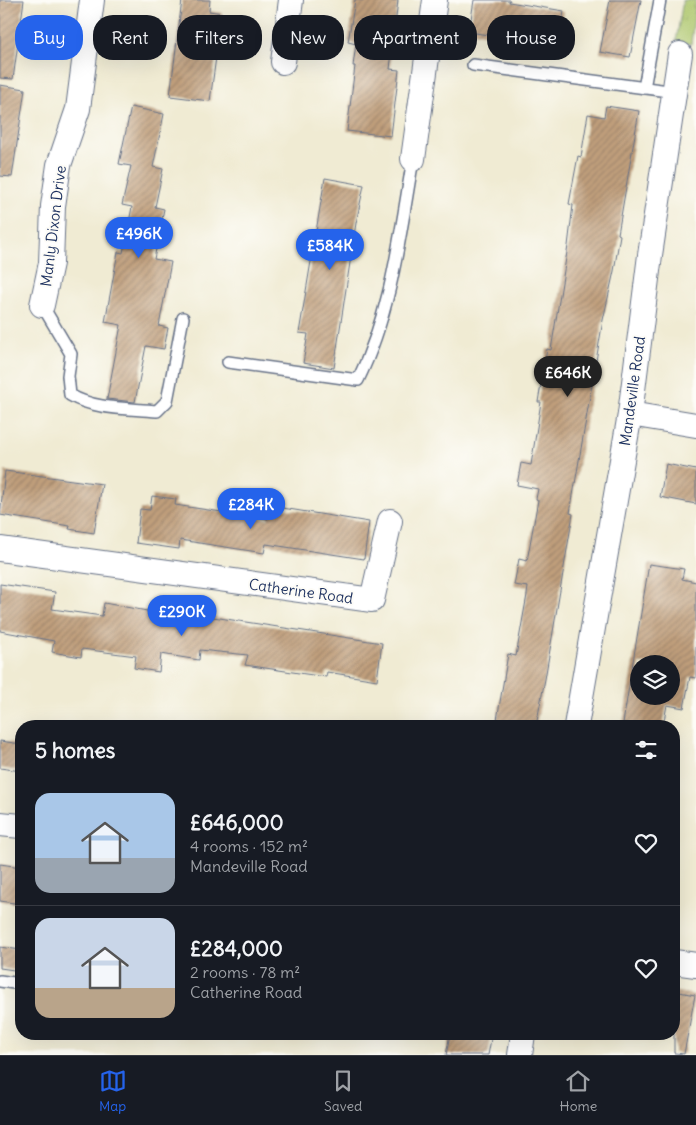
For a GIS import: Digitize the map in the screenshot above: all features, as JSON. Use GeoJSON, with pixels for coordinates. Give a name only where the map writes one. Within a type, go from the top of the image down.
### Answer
{"type":"FeatureCollection","features":[{"type":"Feature","properties":{"kind":"street","name":"Manly Dixon Drive"},"geometry":{"type":"LineString","coordinates":[[42,305],[52,263],[53,206],[59,165],[78,109],[92,0]]}},
{"type":"Feature","properties":{"kind":"street"},"geometry":{"type":"LineString","coordinates":[[283,62],[292,0]]}},
{"type":"Feature","properties":{"kind":"street"},"geometry":{"type":"LineString","coordinates":[[413,159],[435,0]]}},
{"type":"Feature","properties":{"kind":"street","name":"Mandeville Road"},"geometry":{"type":"LineString","coordinates":[[577,720],[630,414],[650,255],[676,92],[680,54]]}},
{"type":"Feature","properties":{"kind":"street"},"geometry":{"type":"LineString","coordinates":[[630,414],[696,425]]}},
{"type":"Feature","properties":{"kind":"street","name":"Catherine Road"},"geometry":{"type":"LineString","coordinates":[[0,549],[372,600],[390,521]]}},
{"type":"Feature","properties":{"kind":"street"},"geometry":{"type":"LineString","coordinates":[[0,824],[15,825]]}},
{"type":"Feature","properties":{"kind":"street"},"geometry":{"type":"LineString","coordinates":[[680,963],[696,965]]}},
{"type":"Feature","properties":{"kind":"street"},"geometry":{"type":"LineString","coordinates":[[520,1055],[522,1040]]}},
{"type":"Feature","properties":{"kind":"lane"},"geometry":{"type":"LineString","coordinates":[[644,88],[660,0]]}},
{"type":"Feature","properties":{"kind":"lane"},"geometry":{"type":"LineString","coordinates":[[473,65],[676,92]]}},
{"type":"Feature","properties":{"kind":"lane"},"geometry":{"type":"LineString","coordinates":[[228,362],[358,380],[380,328],[391,286],[413,159]]}},
{"type":"Feature","properties":{"kind":"lane"},"geometry":{"type":"LineString","coordinates":[[42,305],[70,354],[68,376],[70,395],[83,403],[123,408],[157,411],[167,401],[184,318]]}},
{"type":"Feature","properties":{"kind":"lane"},"geometry":{"type":"LineString","coordinates":[[0,981],[15,983]]}},
{"type":"Feature","properties":{"kind":"green space"},"geometry":{"type":"Polygon","coordinates":[[[683,0],[696,0],[691,44],[676,41],[683,0]]]}},
{"type":"Feature","properties":{"kind":"building"},"geometry":{"type":"Polygon","coordinates":[[[0,0],[24,0],[22,15],[15,15],[16,60],[13,79],[0,78],[0,0]]]}},
{"type":"Feature","properties":{"kind":"building"},"geometry":{"type":"Polygon","coordinates":[[[182,0],[210,0],[209,11],[222,13],[222,15],[180,15],[182,0]]]}},
{"type":"Feature","properties":{"kind":"building"},"geometry":{"type":"Polygon","coordinates":[[[355,0],[398,0],[396,15],[354,15],[354,44],[348,42],[355,0]]]}},
{"type":"Feature","properties":{"kind":"building"},"geometry":{"type":"Polygon","coordinates":[[[474,0],[510,0],[509,2],[564,11],[563,15],[487,15],[487,35],[477,33],[477,15],[472,15],[474,0]]]}},
{"type":"Feature","properties":{"kind":"building"},"geometry":{"type":"Polygon","coordinates":[[[610,0],[641,0],[630,57],[600,52],[610,0]]]}},
{"type":"Feature","properties":{"kind":"building"},"geometry":{"type":"Polygon","coordinates":[[[177,40],[177,60],[216,60],[210,101],[170,96],[177,40]]]}},
{"type":"Feature","properties":{"kind":"building"},"geometry":{"type":"Polygon","coordinates":[[[354,59],[391,60],[390,69],[399,70],[391,136],[347,131],[355,66],[353,66],[354,59]]]}},
{"type":"Feature","properties":{"kind":"building"},"geometry":{"type":"Polygon","coordinates":[[[0,85],[25,89],[12,177],[0,176],[0,85]]]}},
{"type":"Feature","properties":{"kind":"building"},"geometry":{"type":"Polygon","coordinates":[[[606,106],[639,111],[618,234],[620,235],[614,271],[603,320],[570,513],[573,514],[545,679],[537,720],[497,720],[508,654],[516,656],[527,595],[528,587],[514,585],[519,559],[527,561],[538,500],[536,499],[538,489],[517,485],[521,463],[531,465],[541,402],[538,402],[547,349],[551,350],[568,246],[573,205],[569,204],[578,156],[581,157],[588,114],[604,117],[606,106]]]}},
{"type":"Feature","properties":{"kind":"building"},"geometry":{"type":"Polygon","coordinates":[[[131,107],[164,114],[153,167],[163,169],[155,207],[164,209],[154,259],[171,262],[159,326],[168,328],[164,349],[146,346],[135,402],[107,399],[121,325],[105,322],[118,252],[123,253],[132,207],[122,205],[131,166],[119,164],[131,107]]]}},
{"type":"Feature","properties":{"kind":"building"},"geometry":{"type":"Polygon","coordinates":[[[325,178],[364,185],[356,223],[334,368],[303,363],[308,334],[299,333],[325,178]]]}},
{"type":"Feature","properties":{"kind":"building"},"geometry":{"type":"Polygon","coordinates":[[[666,464],[696,470],[696,504],[660,497],[666,464]]]}},
{"type":"Feature","properties":{"kind":"building"},"geometry":{"type":"Polygon","coordinates":[[[5,471],[102,484],[94,533],[69,529],[70,526],[0,515],[5,471]]]}},
{"type":"Feature","properties":{"kind":"building"},"geometry":{"type":"Polygon","coordinates":[[[152,496],[176,499],[175,505],[268,519],[270,506],[369,522],[364,559],[266,544],[264,553],[180,540],[179,549],[136,543],[140,509],[150,510],[152,496]]]}},
{"type":"Feature","properties":{"kind":"building"},"geometry":{"type":"Polygon","coordinates":[[[649,564],[684,569],[682,579],[696,582],[696,678],[690,677],[684,708],[667,705],[680,705],[680,655],[634,655],[649,564]]]}},
{"type":"Feature","properties":{"kind":"building"},"geometry":{"type":"Polygon","coordinates":[[[0,584],[55,592],[52,609],[102,616],[104,603],[174,616],[175,612],[382,643],[377,680],[327,672],[326,677],[245,665],[248,655],[200,650],[199,660],[161,654],[159,672],[134,668],[136,656],[82,649],[81,657],[52,652],[54,641],[0,631],[0,584]]]}},
{"type":"Feature","properties":{"kind":"building"},"geometry":{"type":"Polygon","coordinates":[[[630,680],[630,705],[667,705],[664,720],[623,720],[630,680]]]}},
{"type":"Feature","properties":{"kind":"building"},"geometry":{"type":"Polygon","coordinates":[[[0,741],[15,743],[15,770],[0,768],[0,741]]]}},
{"type":"Feature","properties":{"kind":"building"},"geometry":{"type":"Polygon","coordinates":[[[0,864],[15,866],[15,903],[0,901],[0,864]]]}},
{"type":"Feature","properties":{"kind":"building"},"geometry":{"type":"Polygon","coordinates":[[[0,947],[15,949],[15,970],[0,968],[0,947]]]}},
{"type":"Feature","properties":{"kind":"building"},"geometry":{"type":"Polygon","coordinates":[[[680,992],[695,995],[684,1054],[674,1053],[674,1040],[680,1040],[680,992]]]}},
{"type":"Feature","properties":{"kind":"building"},"geometry":{"type":"Polygon","coordinates":[[[449,1040],[491,1040],[488,1055],[446,1055],[449,1040]]]}}]}
